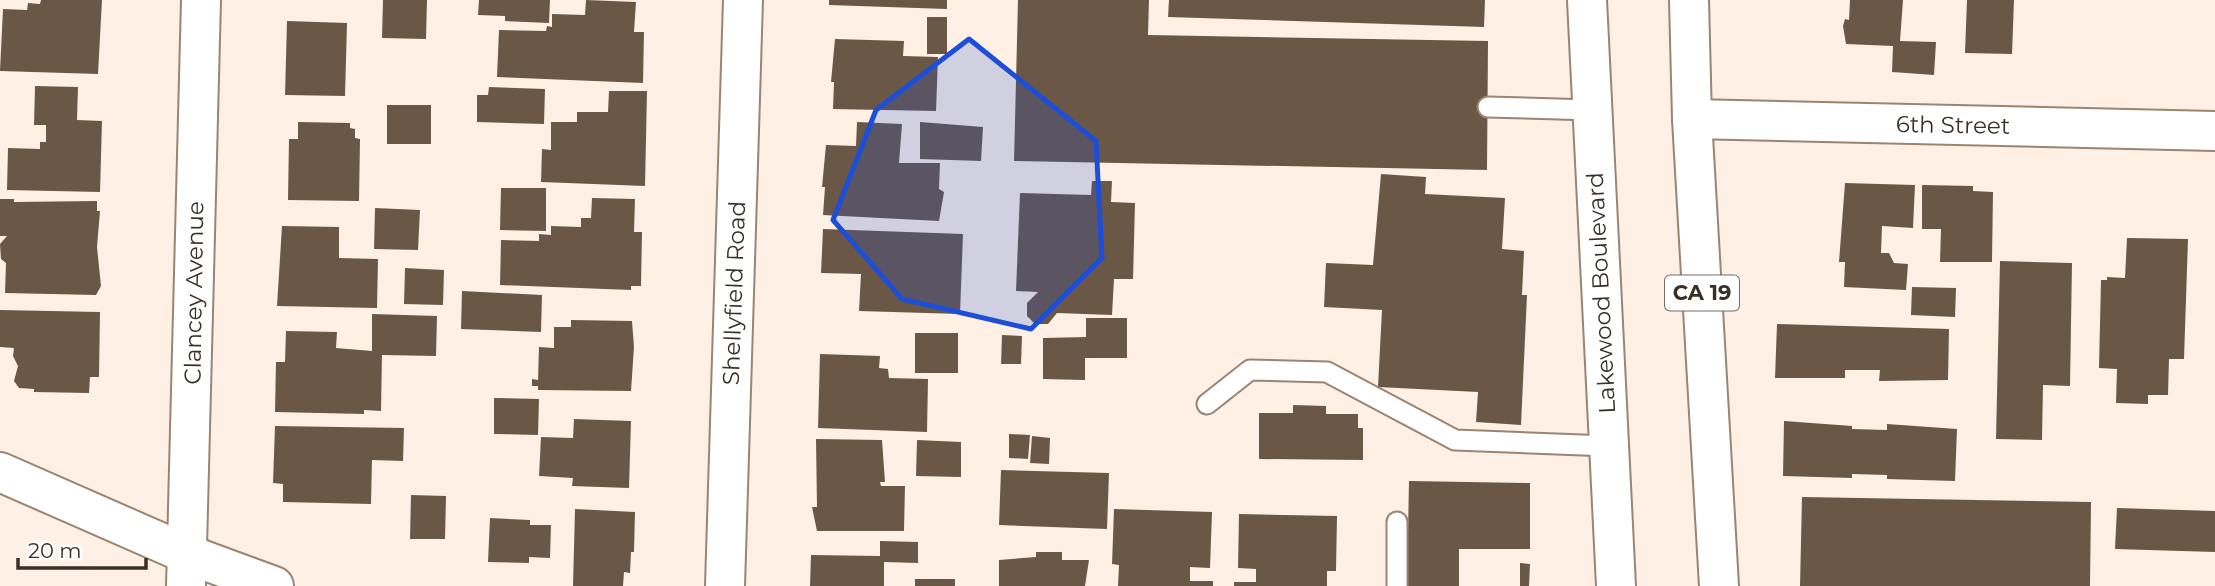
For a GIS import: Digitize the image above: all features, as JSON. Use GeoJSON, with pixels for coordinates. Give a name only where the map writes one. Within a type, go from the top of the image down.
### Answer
{"type":"FeatureCollection","features":[{"type":"Feature","properties":{"kind":"street","name":"Clancey Avenue"},"geometry":{"type":"LineString","coordinates":[[187,570],[201,0]]}},
{"type":"Feature","properties":{"kind":"street","name":"Shellyfield Road"},"geometry":{"type":"LineString","coordinates":[[725,586],[743,0]]}},
{"type":"Feature","properties":{"kind":"street","name":"Lakewood Boulevard"},"geometry":{"type":"LineString","coordinates":[[1587,0],[1616,586]]}},
{"type":"Feature","properties":{"kind":"street","name":"CA 19"},"geometry":{"type":"LineString","coordinates":[[1689,0],[1692,119],[1719,586]]}},
{"type":"Feature","properties":{"kind":"street","name":"6th Street"},"geometry":{"type":"LineString","coordinates":[[1692,119],[2215,131]]}},
{"type":"Feature","properties":{"kind":"street"},"geometry":{"type":"LineString","coordinates":[[0,472],[187,570],[275,586]]}},
{"type":"Feature","properties":{"kind":"lane"},"geometry":{"type":"LineString","coordinates":[[1488,107],[1592,110]]}},
{"type":"Feature","properties":{"kind":"lane"},"geometry":{"type":"LineString","coordinates":[[1207,404],[1250,370],[1327,372],[1455,440],[1608,446]]}},
{"type":"Feature","properties":{"kind":"lane"},"geometry":{"type":"LineString","coordinates":[[1397,522],[1397,586]]}},
{"type":"Feature","properties":{"kind":"highlighted area"},"geometry":{"type":"Polygon","coordinates":[[[969,39],[1096,141],[1102,258],[1031,329],[902,299],[833,220],[876,110],[969,39]]]}},
{"type":"Feature","properties":{"kind":"building"},"geometry":{"type":"Polygon","coordinates":[[[41,0],[102,0],[98,74],[0,71],[3,9],[27,10],[28,3],[40,4],[41,0]]]}},
{"type":"Feature","properties":{"kind":"building"},"geometry":{"type":"Polygon","coordinates":[[[383,0],[427,0],[426,39],[382,38],[383,0]]]}},
{"type":"Feature","properties":{"kind":"building"},"geometry":{"type":"Polygon","coordinates":[[[479,0],[550,0],[549,23],[505,21],[505,16],[478,15],[479,0]]]}},
{"type":"Feature","properties":{"kind":"building"},"geometry":{"type":"Polygon","coordinates":[[[586,0],[636,2],[634,32],[644,32],[643,83],[497,77],[499,30],[546,31],[547,26],[552,27],[552,14],[585,15],[586,0]]]}},
{"type":"Feature","properties":{"kind":"building"},"geometry":{"type":"Polygon","coordinates":[[[829,0],[947,0],[947,9],[829,5],[829,0]]]}},
{"type":"Feature","properties":{"kind":"building"},"geometry":{"type":"Polygon","coordinates":[[[1018,0],[1149,0],[1148,35],[1488,41],[1487,170],[1014,161],[1018,0]]]}},
{"type":"Feature","properties":{"kind":"building"},"geometry":{"type":"Polygon","coordinates":[[[1169,0],[1485,0],[1484,27],[1168,17],[1169,0]]]}},
{"type":"Feature","properties":{"kind":"building"},"geometry":{"type":"Polygon","coordinates":[[[1850,0],[1903,0],[1900,41],[1936,42],[1934,75],[1892,72],[1893,46],[1846,44],[1843,26],[1845,19],[1849,20],[1850,0]]]}},
{"type":"Feature","properties":{"kind":"building"},"geometry":{"type":"Polygon","coordinates":[[[1967,0],[2014,0],[2012,54],[1965,53],[1967,0]]]}},
{"type":"Feature","properties":{"kind":"building"},"geometry":{"type":"Polygon","coordinates":[[[927,17],[947,17],[947,54],[927,54],[927,17]]]}},
{"type":"Feature","properties":{"kind":"building"},"geometry":{"type":"Polygon","coordinates":[[[287,21],[347,23],[345,96],[285,95],[287,21]]]}},
{"type":"Feature","properties":{"kind":"building"},"geometry":{"type":"Polygon","coordinates":[[[835,39],[904,41],[903,56],[938,57],[936,111],[833,109],[834,82],[831,82],[835,39]]]}},
{"type":"Feature","properties":{"kind":"building"},"geometry":{"type":"Polygon","coordinates":[[[35,86],[78,87],[77,120],[102,121],[100,192],[7,190],[8,148],[40,149],[40,142],[46,142],[46,125],[34,125],[35,86]]]}},
{"type":"Feature","properties":{"kind":"building"},"geometry":{"type":"Polygon","coordinates":[[[489,87],[545,89],[544,124],[477,122],[477,95],[488,95],[489,87]]]}},
{"type":"Feature","properties":{"kind":"building"},"geometry":{"type":"Polygon","coordinates":[[[609,91],[647,91],[645,186],[541,182],[542,149],[551,150],[551,122],[577,122],[577,112],[608,112],[609,91]]]}},
{"type":"Feature","properties":{"kind":"building"},"geometry":{"type":"Polygon","coordinates":[[[387,105],[431,105],[431,144],[387,144],[387,105]]]}},
{"type":"Feature","properties":{"kind":"building"},"geometry":{"type":"Polygon","coordinates":[[[298,122],[350,123],[350,128],[355,129],[355,138],[360,139],[359,201],[288,200],[289,139],[298,139],[298,122]]]}},
{"type":"Feature","properties":{"kind":"building"},"geometry":{"type":"Polygon","coordinates":[[[857,122],[902,124],[899,163],[940,163],[939,189],[944,192],[939,221],[823,215],[825,187],[822,187],[826,145],[856,146],[857,122]]]}},
{"type":"Feature","properties":{"kind":"building"},"geometry":{"type":"Polygon","coordinates":[[[920,122],[983,127],[981,161],[920,159],[920,122]]]}},
{"type":"Feature","properties":{"kind":"building"},"geometry":{"type":"Polygon","coordinates":[[[1381,174],[1426,177],[1425,194],[1505,198],[1502,249],[1524,251],[1522,295],[1527,295],[1521,425],[1476,422],[1478,392],[1378,387],[1382,310],[1324,307],[1326,263],[1373,265],[1381,174]]]}},
{"type":"Feature","properties":{"kind":"building"},"geometry":{"type":"Polygon","coordinates":[[[1092,181],[1112,181],[1111,202],[1135,203],[1133,279],[1114,279],[1112,315],[1057,313],[1048,324],[1035,324],[1027,316],[1027,303],[1038,292],[1016,291],[1020,193],[1091,195],[1092,181]]]}},
{"type":"Feature","properties":{"kind":"building"},"geometry":{"type":"Polygon","coordinates":[[[1845,183],[1915,185],[1913,228],[1882,226],[1881,253],[1889,253],[1894,263],[1908,264],[1906,290],[1844,287],[1845,262],[1839,262],[1845,183]]]}},
{"type":"Feature","properties":{"kind":"building"},"geometry":{"type":"Polygon","coordinates":[[[1922,185],[1973,186],[1973,191],[1993,192],[1992,262],[1940,262],[1941,229],[1922,229],[1922,185]]]}},
{"type":"Feature","properties":{"kind":"building"},"geometry":{"type":"Polygon","coordinates":[[[501,188],[546,188],[546,231],[500,230],[501,188]]]}},
{"type":"Feature","properties":{"kind":"building"},"geometry":{"type":"Polygon","coordinates":[[[592,198],[635,199],[634,232],[642,232],[641,286],[631,286],[631,290],[500,285],[501,240],[539,241],[539,234],[551,235],[551,226],[581,227],[581,218],[591,218],[592,198]]]}},
{"type":"Feature","properties":{"kind":"building"},"geometry":{"type":"Polygon","coordinates":[[[0,199],[14,199],[14,202],[97,201],[97,211],[100,211],[97,247],[101,286],[96,295],[5,293],[6,263],[1,259],[0,244],[7,236],[0,236],[0,199]]]}},
{"type":"Feature","properties":{"kind":"building"},"geometry":{"type":"Polygon","coordinates":[[[375,208],[420,210],[418,250],[374,249],[375,208]]]}},
{"type":"Feature","properties":{"kind":"building"},"geometry":{"type":"Polygon","coordinates":[[[282,226],[339,227],[339,258],[378,259],[377,308],[277,306],[282,226]]]}},
{"type":"Feature","properties":{"kind":"building"},"geometry":{"type":"Polygon","coordinates":[[[823,229],[963,234],[960,314],[859,311],[861,274],[821,273],[823,229]]]}},
{"type":"Feature","properties":{"kind":"building"},"geometry":{"type":"Polygon","coordinates":[[[2127,238],[2188,239],[2184,359],[2169,359],[2168,395],[2148,395],[2148,404],[2116,403],[2117,369],[2099,368],[2101,280],[2107,280],[2107,277],[2125,278],[2127,238]]]}},
{"type":"Feature","properties":{"kind":"building"},"geometry":{"type":"Polygon","coordinates":[[[2000,261],[2072,263],[2070,386],[2043,385],[2042,440],[1996,439],[2000,261]]]}},
{"type":"Feature","properties":{"kind":"building"},"geometry":{"type":"Polygon","coordinates":[[[405,268],[444,270],[443,305],[404,304],[405,268]]]}},
{"type":"Feature","properties":{"kind":"building"},"geometry":{"type":"Polygon","coordinates":[[[1912,287],[1956,288],[1955,317],[1911,315],[1912,287]]]}},
{"type":"Feature","properties":{"kind":"building"},"geometry":{"type":"Polygon","coordinates":[[[462,291],[542,295],[541,332],[461,329],[462,291]]]}},
{"type":"Feature","properties":{"kind":"building"},"geometry":{"type":"Polygon","coordinates":[[[0,310],[100,312],[99,377],[90,377],[89,393],[34,392],[34,389],[19,388],[14,381],[18,366],[13,356],[14,348],[0,347],[0,310]]]}},
{"type":"Feature","properties":{"kind":"building"},"geometry":{"type":"Polygon","coordinates":[[[372,314],[437,316],[436,356],[382,355],[381,411],[364,410],[364,414],[275,412],[276,362],[285,362],[286,331],[337,332],[336,348],[372,351],[372,314]]]}},
{"type":"Feature","properties":{"kind":"building"},"geometry":{"type":"Polygon","coordinates":[[[1086,318],[1127,318],[1127,358],[1085,358],[1085,380],[1043,379],[1043,338],[1086,337],[1086,318]]]}},
{"type":"Feature","properties":{"kind":"building"},"geometry":{"type":"Polygon","coordinates":[[[571,320],[632,321],[634,347],[631,391],[538,390],[538,386],[532,386],[532,379],[538,380],[539,347],[554,348],[554,327],[571,327],[571,320]]]}},
{"type":"Feature","properties":{"kind":"building"},"geometry":{"type":"Polygon","coordinates":[[[1777,324],[1949,329],[1948,380],[1879,381],[1880,370],[1845,370],[1845,378],[1775,378],[1777,324]]]}},
{"type":"Feature","properties":{"kind":"building"},"geometry":{"type":"Polygon","coordinates":[[[915,333],[958,333],[958,373],[915,373],[915,333]]]}},
{"type":"Feature","properties":{"kind":"building"},"geometry":{"type":"Polygon","coordinates":[[[1002,335],[1022,336],[1021,364],[1001,364],[1002,335]]]}},
{"type":"Feature","properties":{"kind":"building"},"geometry":{"type":"Polygon","coordinates":[[[820,354],[880,356],[879,368],[888,369],[889,378],[928,379],[927,432],[818,428],[820,354]]]}},
{"type":"Feature","properties":{"kind":"building"},"geometry":{"type":"Polygon","coordinates":[[[494,398],[539,399],[538,435],[494,434],[494,398]]]}},
{"type":"Feature","properties":{"kind":"building"},"geometry":{"type":"Polygon","coordinates":[[[1293,405],[1326,406],[1326,414],[1358,414],[1358,428],[1363,428],[1363,460],[1259,459],[1259,413],[1293,413],[1293,405]]]}},
{"type":"Feature","properties":{"kind":"building"},"geometry":{"type":"Polygon","coordinates":[[[574,419],[631,421],[629,488],[572,486],[573,478],[539,476],[541,437],[573,438],[574,419]]]}},
{"type":"Feature","properties":{"kind":"building"},"geometry":{"type":"Polygon","coordinates":[[[1784,421],[1852,426],[1852,429],[1887,430],[1887,424],[1957,429],[1955,481],[1887,479],[1887,475],[1852,474],[1852,478],[1783,476],[1784,421]]]}},
{"type":"Feature","properties":{"kind":"building"},"geometry":{"type":"Polygon","coordinates":[[[275,426],[404,428],[403,461],[372,460],[371,504],[283,502],[283,484],[273,483],[275,426]]]}},
{"type":"Feature","properties":{"kind":"building"},"geometry":{"type":"Polygon","coordinates":[[[1009,434],[1030,435],[1028,459],[1009,458],[1009,434]]]}},
{"type":"Feature","properties":{"kind":"building"},"geometry":{"type":"Polygon","coordinates":[[[1032,436],[1050,438],[1049,464],[1030,463],[1032,436]]]}},
{"type":"Feature","properties":{"kind":"building"},"geometry":{"type":"Polygon","coordinates":[[[816,439],[882,440],[885,482],[880,482],[881,486],[905,486],[904,531],[817,531],[812,507],[817,507],[816,439]]]}},
{"type":"Feature","properties":{"kind":"building"},"geometry":{"type":"Polygon","coordinates":[[[917,440],[961,442],[961,477],[916,476],[917,440]]]}},
{"type":"Feature","properties":{"kind":"building"},"geometry":{"type":"Polygon","coordinates":[[[1001,470],[1109,473],[1107,529],[999,525],[1001,470]]]}},
{"type":"Feature","properties":{"kind":"building"},"geometry":{"type":"Polygon","coordinates":[[[1409,481],[1530,483],[1530,549],[1459,549],[1459,586],[1407,586],[1409,481]]]}},
{"type":"Feature","properties":{"kind":"building"},"geometry":{"type":"Polygon","coordinates":[[[411,495],[446,496],[445,539],[410,539],[411,495]]]}},
{"type":"Feature","properties":{"kind":"building"},"geometry":{"type":"Polygon","coordinates":[[[1802,497],[2091,502],[2090,586],[1800,586],[1802,497]]]}},
{"type":"Feature","properties":{"kind":"building"},"geometry":{"type":"Polygon","coordinates":[[[2117,508],[2215,511],[2215,552],[2115,549],[2117,508]]]}},
{"type":"Feature","properties":{"kind":"building"},"geometry":{"type":"Polygon","coordinates":[[[575,509],[635,512],[634,552],[631,552],[630,573],[624,572],[623,586],[573,586],[575,509]]]}},
{"type":"Feature","properties":{"kind":"building"},"geometry":{"type":"Polygon","coordinates":[[[1114,509],[1212,512],[1210,568],[1190,567],[1190,581],[1213,581],[1213,586],[1118,586],[1119,565],[1112,564],[1114,509]]]}},
{"type":"Feature","properties":{"kind":"building"},"geometry":{"type":"Polygon","coordinates":[[[1239,514],[1337,516],[1336,571],[1327,571],[1327,586],[1234,586],[1234,582],[1256,582],[1256,569],[1238,568],[1239,514]]]}},
{"type":"Feature","properties":{"kind":"building"},"geometry":{"type":"Polygon","coordinates":[[[490,518],[530,520],[530,525],[551,525],[550,558],[529,557],[529,563],[488,562],[490,518]]]}},
{"type":"Feature","properties":{"kind":"building"},"geometry":{"type":"Polygon","coordinates":[[[880,541],[918,542],[918,563],[884,562],[884,586],[810,586],[811,555],[880,556],[880,541]]]}},
{"type":"Feature","properties":{"kind":"building"},"geometry":{"type":"Polygon","coordinates":[[[1036,552],[1062,552],[1062,560],[1089,560],[1085,586],[999,586],[999,560],[1036,557],[1036,552]]]}},
{"type":"Feature","properties":{"kind":"building"},"geometry":{"type":"Polygon","coordinates":[[[1520,563],[1530,564],[1529,586],[1520,586],[1520,563]]]}},
{"type":"Feature","properties":{"kind":"building"},"geometry":{"type":"Polygon","coordinates":[[[915,579],[955,579],[955,586],[915,586],[915,579]]]}}]}
